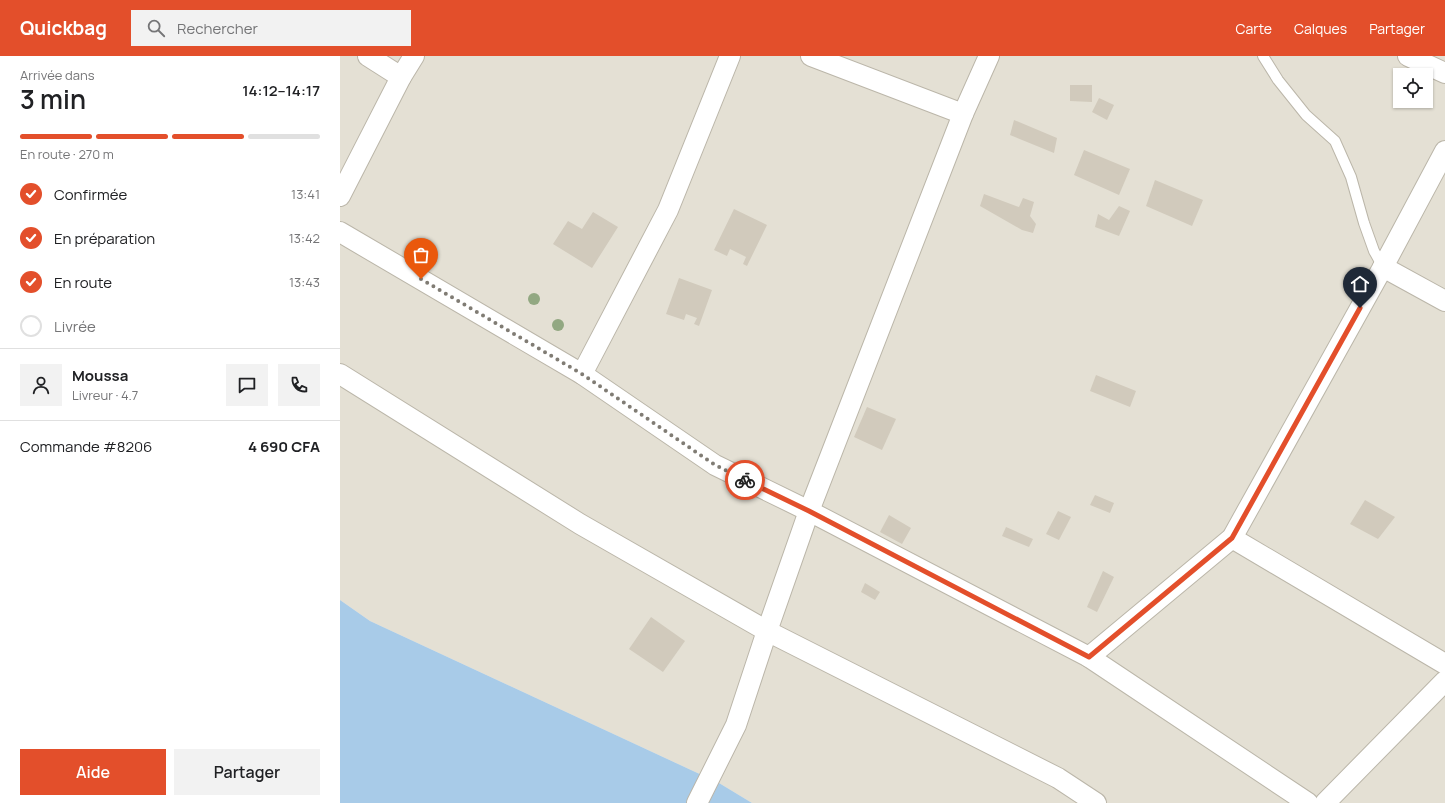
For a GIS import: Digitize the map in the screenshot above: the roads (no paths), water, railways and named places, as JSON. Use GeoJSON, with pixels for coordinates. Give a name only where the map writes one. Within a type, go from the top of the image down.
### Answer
{"type":"FeatureCollection","features":[{"type":"Feature","properties":{"kind":"street"},"geometry":{"type":"LineString","coordinates":[[368,56],[401,77]]}},
{"type":"Feature","properties":{"kind":"street"},"geometry":{"type":"LineString","coordinates":[[340,196],[401,77],[414,56]]}},
{"type":"Feature","properties":{"kind":"street"},"geometry":{"type":"LineString","coordinates":[[582,374],[668,210],[730,56]]}},
{"type":"Feature","properties":{"kind":"street"},"geometry":{"type":"LineString","coordinates":[[811,56],[963,114]]}},
{"type":"Feature","properties":{"kind":"street"},"geometry":{"type":"LineString","coordinates":[[697,803],[736,725],[809,511],[963,114],[989,56]]}},
{"type":"Feature","properties":{"kind":"street"},"geometry":{"type":"LineString","coordinates":[[1408,56],[1445,73]]}},
{"type":"Feature","properties":{"kind":"street"},"geometry":{"type":"LineString","coordinates":[[1089,657],[1232,538],[1383,267],[1445,151]]}},
{"type":"Feature","properties":{"kind":"street"},"geometry":{"type":"LineString","coordinates":[[340,232],[582,374],[715,465],[809,511],[1089,657],[1308,803]]}},
{"type":"Feature","properties":{"kind":"street"},"geometry":{"type":"LineString","coordinates":[[1383,267],[1445,301]]}},
{"type":"Feature","properties":{"kind":"street"},"geometry":{"type":"LineString","coordinates":[[340,374],[580,524],[767,631],[1058,778],[1096,803]]}},
{"type":"Feature","properties":{"kind":"street"},"geometry":{"type":"LineString","coordinates":[[1232,538],[1445,664]]}},
{"type":"Feature","properties":{"kind":"street"},"geometry":{"type":"LineString","coordinates":[[1325,803],[1445,681]]}},
{"type":"Feature","properties":{"kind":"lane"},"geometry":{"type":"LineString","coordinates":[[1263,56],[1278,80],[1306,115],[1335,141],[1351,177],[1364,223],[1374,251],[1383,267]]}},
{"type":"Feature","properties":{"kind":"water"},"geometry":{"type":"Polygon","coordinates":[[[340,600],[370,621],[719,783],[752,803],[340,803],[340,600]]]}}]}
